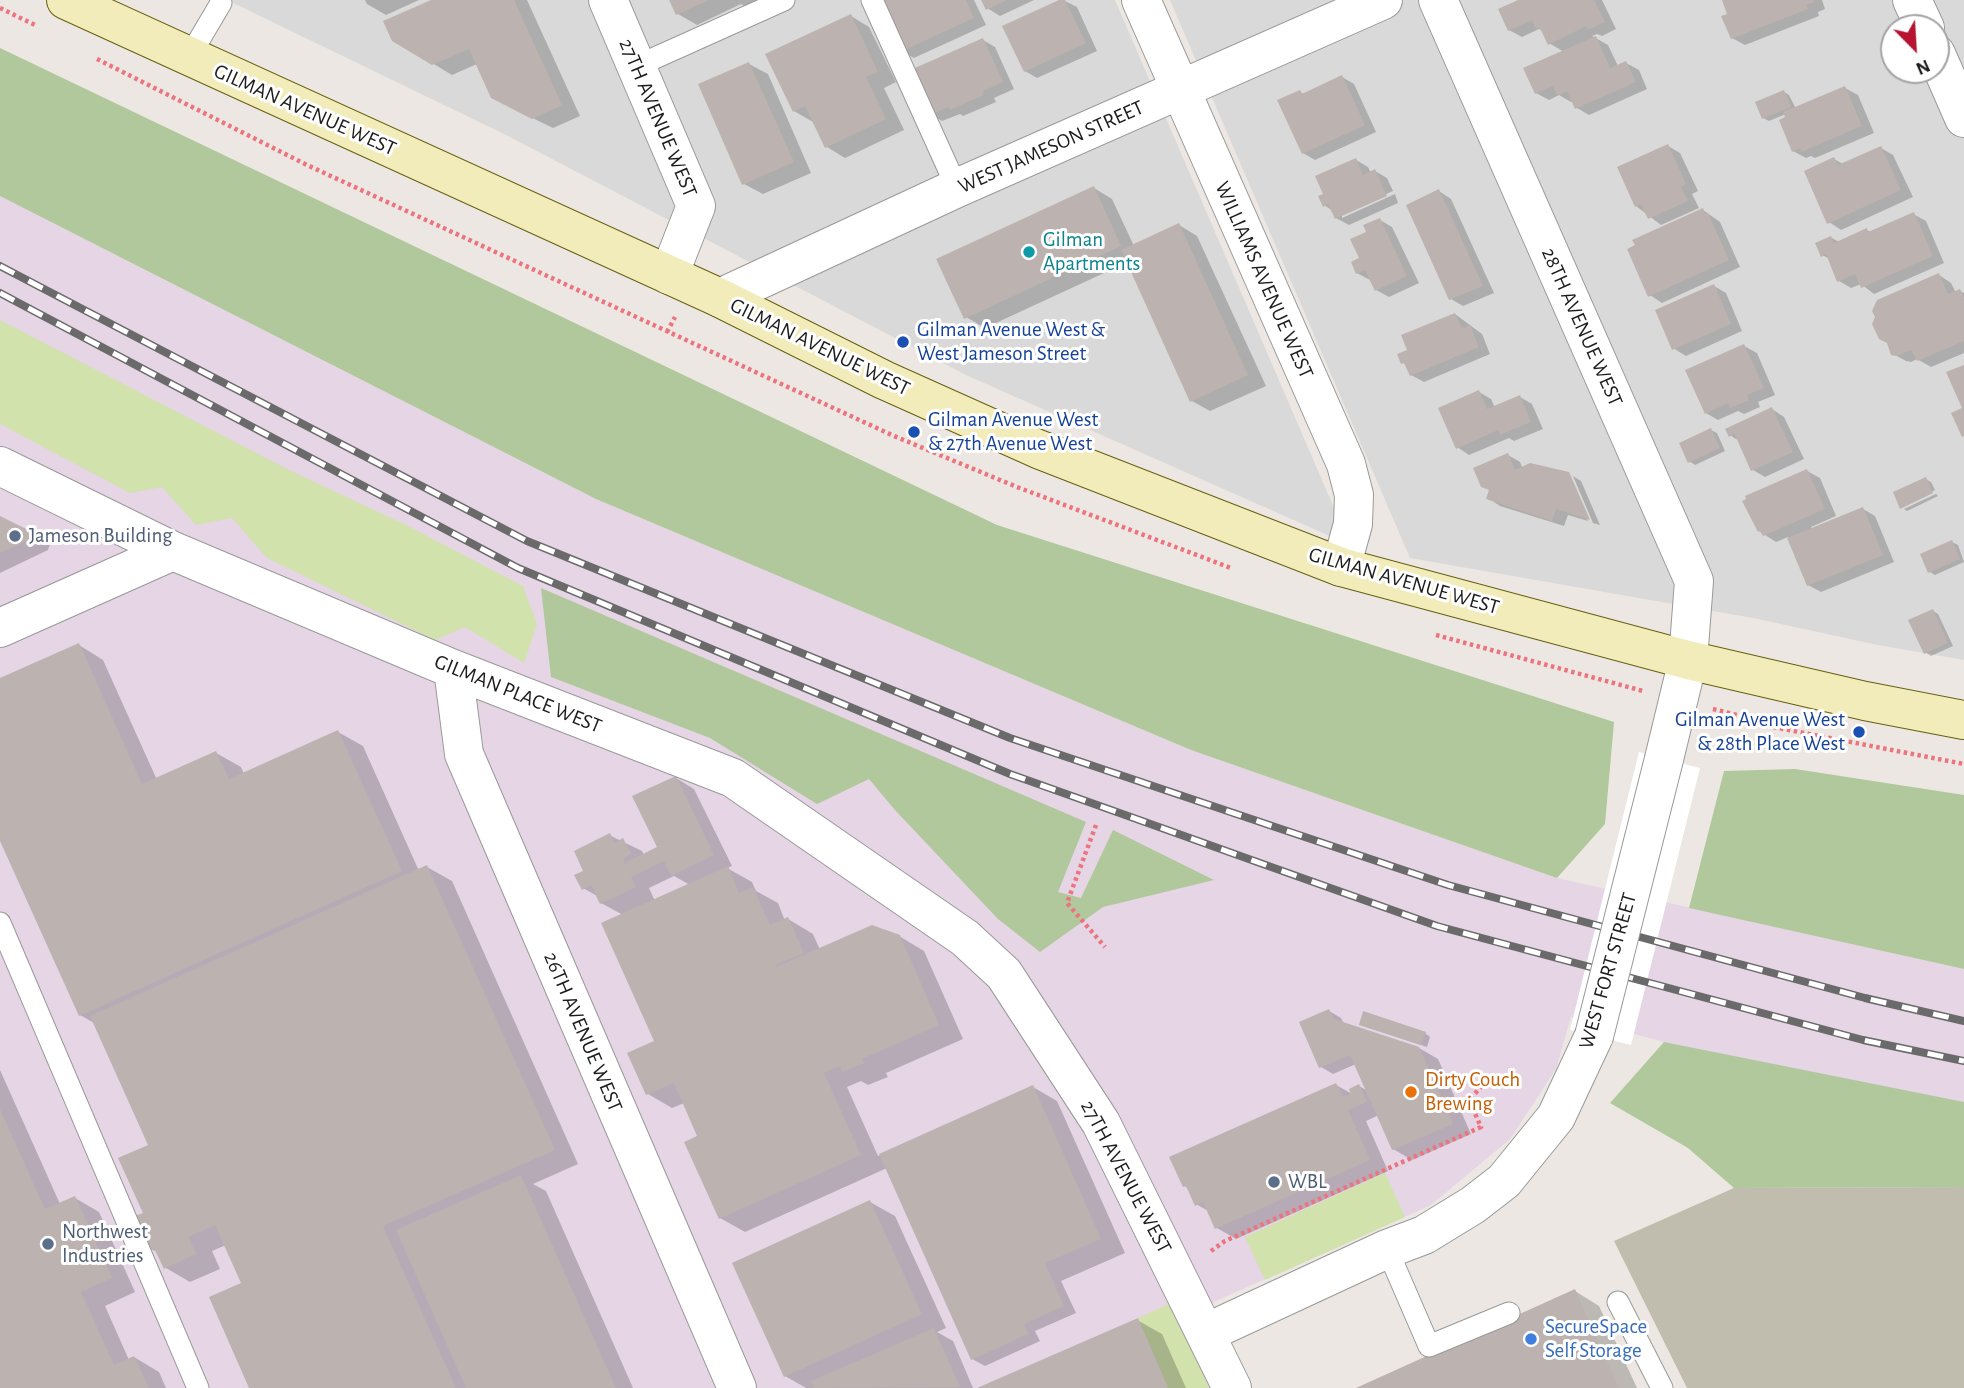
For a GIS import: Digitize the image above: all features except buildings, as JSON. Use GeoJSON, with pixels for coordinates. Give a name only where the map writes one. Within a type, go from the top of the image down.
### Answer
{"type":"FeatureCollection","features":[{"type":"Feature","properties":{"kind":"main road","name":"GILMAN AVENUE WEST"},"geometry":{"type":"LineString","coordinates":[[66,0],[720,298],[884,380],[1038,449],[1341,566],[1688,660],[1865,701],[1964,720]]}},
{"type":"Feature","properties":{"kind":"street","name":"27TH AVENUE WEST"},"geometry":{"type":"LineString","coordinates":[[608,0],[696,206],[669,275]]}},
{"type":"Feature","properties":{"kind":"street","name":"WILLIAMS AVENUE WEST"},"geometry":{"type":"LineString","coordinates":[[1141,0],[1346,464],[1354,495],[1353,524],[1341,566]]}},
{"type":"Feature","properties":{"kind":"street","name":"WEST JAMESON STREET"},"geometry":{"type":"LineString","coordinates":[[720,298],[957,188],[1383,0]]}},
{"type":"Feature","properties":{"kind":"street","name":"28TH AVENUE WEST"},"geometry":{"type":"LineString","coordinates":[[1438,0],[1694,582],[1688,660]]}},
{"type":"Feature","properties":{"kind":"street"},"geometry":{"type":"LineString","coordinates":[[1949,84],[1964,118]]}},
{"type":"Feature","properties":{"kind":"street","name":"GILMAN PLACE WEST"},"geometry":{"type":"LineString","coordinates":[[0,466],[173,551],[453,669],[733,778],[965,938],[1004,974]]}},
{"type":"Feature","properties":{"kind":"street"},"geometry":{"type":"LineString","coordinates":[[0,628],[173,551]]}},
{"type":"Feature","properties":{"kind":"street","name":"WEST FORT STREET"},"geometry":{"type":"LineString","coordinates":[[1206,1333],[1387,1249],[1424,1235],[1473,1205],[1504,1181],[1556,1117],[1594,1036],[1688,660]]}},
{"type":"Feature","properties":{"kind":"street","name":"26TH AVENUE WEST"},"geometry":{"type":"LineString","coordinates":[[453,669],[464,754],[737,1388]]}},
{"type":"Feature","properties":{"kind":"street","name":"27TH AVENUE WEST"},"geometry":{"type":"LineString","coordinates":[[1004,974],[1101,1124],[1232,1388]]}},
{"type":"Feature","properties":{"kind":"lane"},"geometry":{"type":"LineString","coordinates":[[636,66],[784,0]]}},
{"type":"Feature","properties":{"kind":"lane"},"geometry":{"type":"LineString","coordinates":[[872,0],[957,188]]}},
{"type":"Feature","properties":{"kind":"lane"},"geometry":{"type":"LineString","coordinates":[[189,57],[221,4]]}},
{"type":"Feature","properties":{"kind":"lane"},"geometry":{"type":"LineString","coordinates":[[0,923],[198,1388]]}},
{"type":"Feature","properties":{"kind":"lane"},"geometry":{"type":"LineString","coordinates":[[1387,1249],[1429,1346],[1509,1313]]}},
{"type":"Feature","properties":{"kind":"lane"},"geometry":{"type":"LineString","coordinates":[[1618,1302],[1662,1388]]}},
{"type":"Feature","properties":{"kind":"path"},"geometry":{"type":"LineString","coordinates":[[1096,825],[1068,903],[1105,947]]}},
{"type":"Feature","properties":{"kind":"path"},"geometry":{"type":"LineString","coordinates":[[1211,1251],[1225,1241],[1481,1127],[1469,1100],[1493,1074]]}},
{"type":"Feature","properties":{"kind":"shaded area"},"geometry":{"type":"Polygon","coordinates":[[[227,0],[1115,0],[1350,545],[966,375],[506,135],[227,0]]]}},
{"type":"Feature","properties":{"kind":"shaded area"},"geometry":{"type":"Polygon","coordinates":[[[1170,0],[1964,0],[1964,660],[1753,618],[1410,558],[1170,0]]]}},
{"type":"Feature","properties":{"kind":"shaded area"},"geometry":{"type":"Polygon","coordinates":[[[0,196],[596,499],[1191,750],[1557,878],[1964,969],[1964,1106],[1664,1042],[1571,1017],[1556,1069],[1510,1139],[1431,1205],[1178,1318],[1209,1388],[0,1388],[0,196]]]}},
{"type":"Feature","properties":{"kind":"shaded area"},"geometry":{"type":"Polygon","coordinates":[[[1964,1187],[1964,1388],[1687,1388],[1614,1241],[1734,1188],[1964,1187]]]}},
{"type":"Feature","properties":{"kind":"green space"},"geometry":{"type":"Polygon","coordinates":[[[0,48],[997,525],[1614,722],[1605,824],[1557,878],[1191,750],[596,499],[0,196],[0,48]]]}},
{"type":"Feature","properties":{"kind":"green space"},"geometry":{"type":"Polygon","coordinates":[[[0,320],[291,471],[404,524],[523,586],[537,624],[524,663],[465,627],[435,640],[267,558],[232,518],[196,525],[162,487],[130,493],[0,424],[0,320]]]}},
{"type":"Feature","properties":{"kind":"green space"},"geometry":{"type":"Polygon","coordinates":[[[541,588],[1086,822],[1058,892],[1081,898],[1113,830],[1214,880],[1103,907],[1040,952],[998,919],[869,779],[817,804],[710,738],[551,677],[541,588]]]}},
{"type":"Feature","properties":{"kind":"green space"},"geometry":{"type":"Polygon","coordinates":[[[1795,769],[1964,795],[1964,969],[1689,908],[1724,771],[1795,769]]]}},
{"type":"Feature","properties":{"kind":"green space"},"geometry":{"type":"Polygon","coordinates":[[[1664,1042],[1964,1102],[1964,1187],[1734,1188],[1688,1148],[1610,1103],[1664,1042]]]}},
{"type":"Feature","properties":{"kind":"green space"},"geometry":{"type":"Polygon","coordinates":[[[1385,1173],[1405,1217],[1265,1280],[1245,1237],[1385,1173]]]}},
{"type":"Feature","properties":{"kind":"green space"},"geometry":{"type":"Polygon","coordinates":[[[1171,1303],[1209,1388],[1168,1388],[1138,1318],[1171,1303]]]}},
{"type":"Feature","properties":{"kind":"pier"},"geometry":{"type":"Polygon","coordinates":[[[1639,752],[1700,768],[1631,1045],[1570,1030],[1639,752]]]}},
{"type":"Feature","properties":{"kind":"railway"},"geometry":{"type":"LineString","coordinates":[[0,266],[527,541],[1010,738],[1448,885],[1865,998],[1964,1021]]}},
{"type":"Feature","properties":{"kind":"railway"},"geometry":{"type":"LineString","coordinates":[[0,293],[518,568],[1010,774],[1437,926],[1863,1040],[1964,1061]]}},
{"type":"Feature","properties":{"kind":"place","name":"Gilman Apartments"},"geometry":{"type":"Point","coordinates":[1029,252]}},
{"type":"Feature","properties":{"kind":"place","name":"Gilman Avenue West & West Jameson Street"},"geometry":{"type":"Point","coordinates":[903,342]}},
{"type":"Feature","properties":{"kind":"place","name":"Gilman Avenue West & 27th Avenue West"},"geometry":{"type":"Point","coordinates":[914,432]}},
{"type":"Feature","properties":{"kind":"place","name":"Jameson Building"},"geometry":{"type":"Point","coordinates":[15,536]}},
{"type":"Feature","properties":{"kind":"place","name":"Gilman Avenue West & 28th Place West"},"geometry":{"type":"Point","coordinates":[1859,732]}},
{"type":"Feature","properties":{"kind":"place","name":"Dirty Couch Brewing"},"geometry":{"type":"Point","coordinates":[1411,1092]}},
{"type":"Feature","properties":{"kind":"place","name":"WBL"},"geometry":{"type":"Point","coordinates":[1274,1182]}},
{"type":"Feature","properties":{"kind":"place","name":"Northwest Industries"},"geometry":{"type":"Point","coordinates":[48,1244]}},
{"type":"Feature","properties":{"kind":"place","name":"SecureSpace Self Storage"},"geometry":{"type":"Point","coordinates":[1531,1339]}}]}
